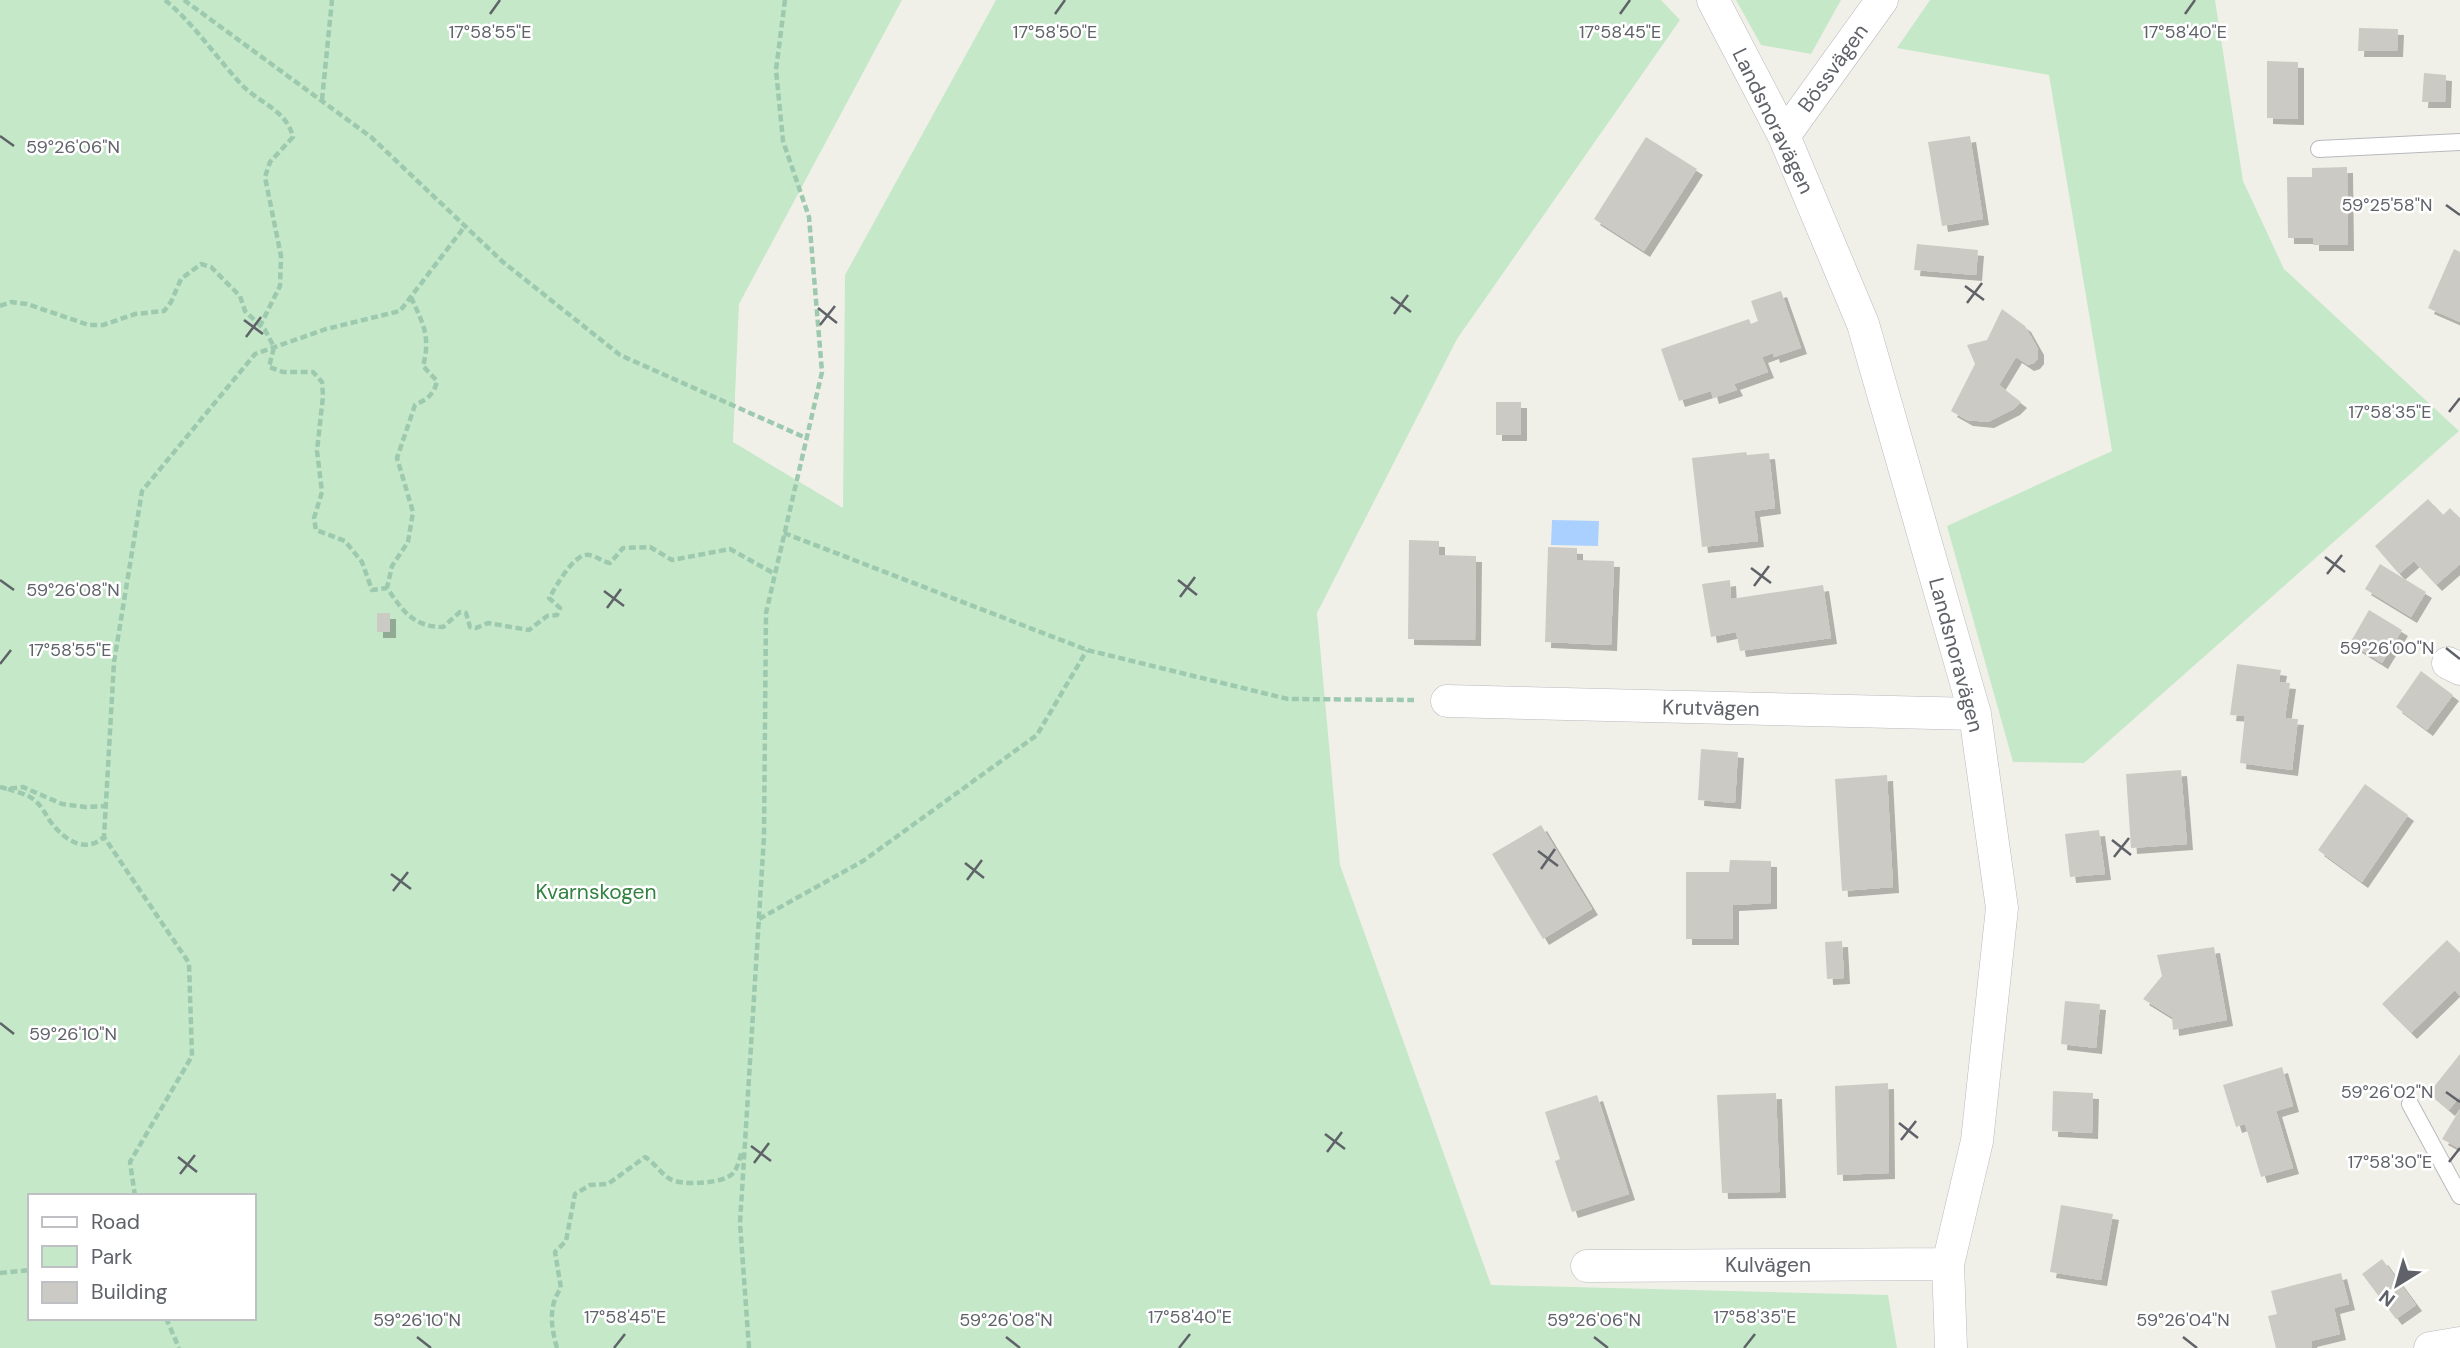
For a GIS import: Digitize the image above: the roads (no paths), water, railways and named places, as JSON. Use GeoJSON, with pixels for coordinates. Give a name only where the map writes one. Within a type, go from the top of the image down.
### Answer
{"type":"FeatureCollection","features":[{"type":"Feature","properties":{"kind":"street","name":"Landsnoravägen"},"geometry":{"type":"LineString","coordinates":[[1713,0],[1784,136],[1863,324],[1975,714],[2002,908],[1978,1140],[1948,1265],[1951,1348]]}},
{"type":"Feature","properties":{"kind":"street","name":"Bössvägen"},"geometry":{"type":"LineString","coordinates":[[1784,136],[1882,0]]}},
{"type":"Feature","properties":{"kind":"street","name":"Krutvägen"},"geometry":{"type":"LineString","coordinates":[[1447,701],[1975,714]]}},
{"type":"Feature","properties":{"kind":"street","name":"Kulvägen"},"geometry":{"type":"LineString","coordinates":[[1587,1266],[1948,1265]]}},
{"type":"Feature","properties":{"kind":"street"},"geometry":{"type":"LineString","coordinates":[[2430,1348],[2460,1343]]}},
{"type":"Feature","properties":{"kind":"lane"},"geometry":{"type":"LineString","coordinates":[[2319,149],[2460,142]]}},
{"type":"Feature","properties":{"kind":"lane"},"geometry":{"type":"LineString","coordinates":[[2410,1104],[2460,1196]]}},
{"type":"Feature","properties":{"kind":"water"},"geometry":{"type":"Polygon","coordinates":[[[1552,520],[1599,521],[1598,546],[1551,545],[1552,520]]]}},
{"type":"Feature","properties":{"kind":"park label","name":"Kvarnskogen"},"geometry":{"type":"Point","coordinates":[596,892]}}]}
